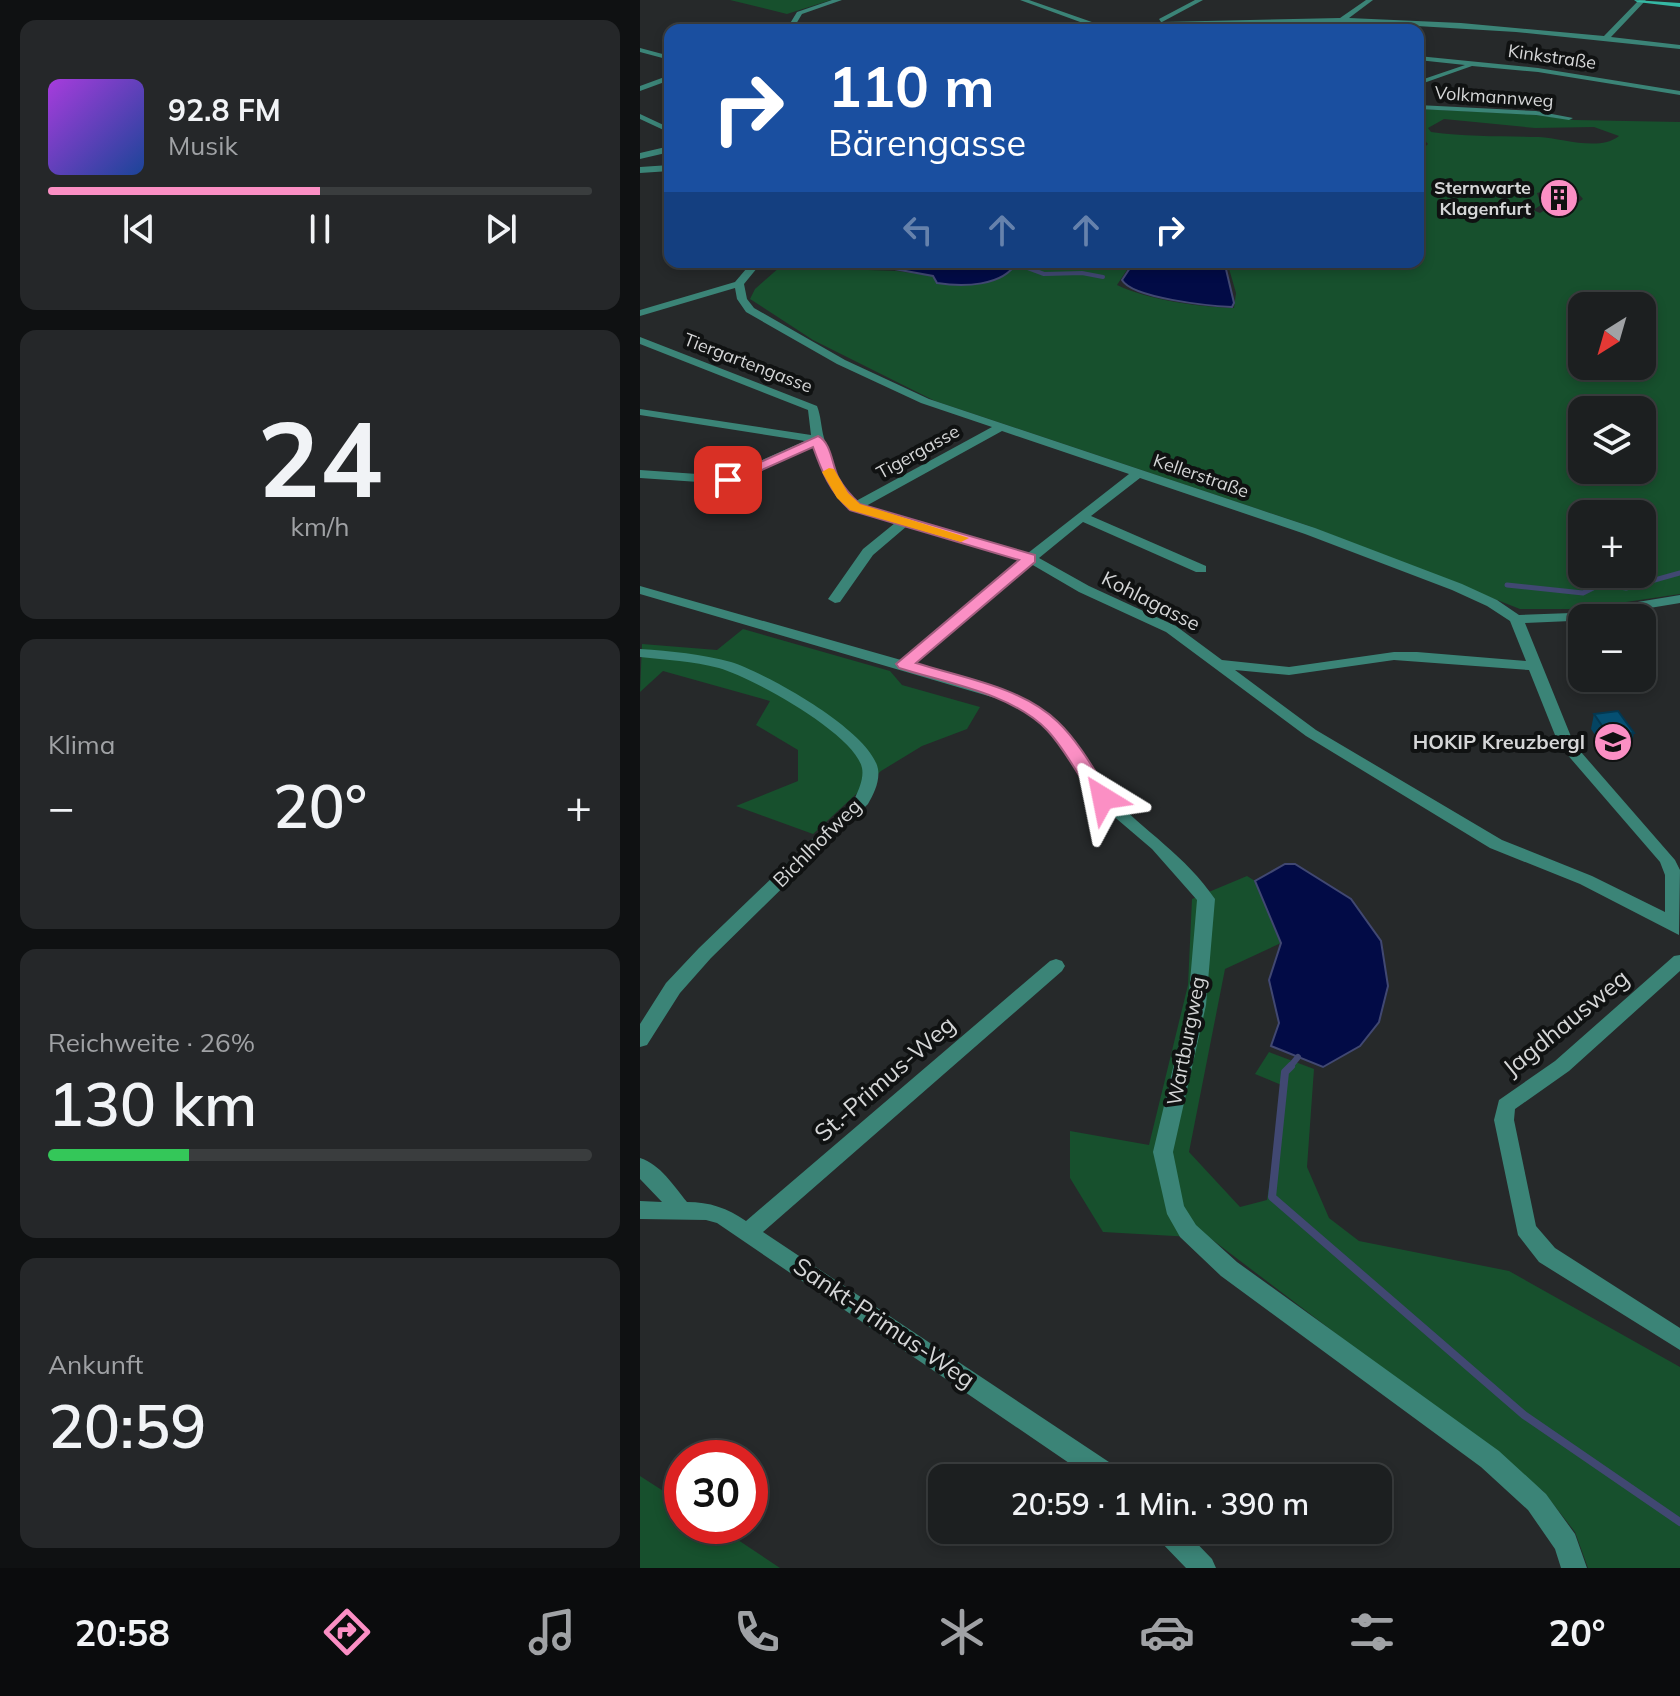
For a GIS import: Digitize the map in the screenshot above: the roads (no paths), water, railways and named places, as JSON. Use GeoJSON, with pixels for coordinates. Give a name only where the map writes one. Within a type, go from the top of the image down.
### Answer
{"type":"FeatureCollection","features":[{"type":"Feature","properties":{"kind":"street"},"geometry":{"type":"LineString","coordinates":[[792,24],[799,13],[839,0]]}},
{"type":"Feature","properties":{"kind":"street"},"geometry":{"type":"LineString","coordinates":[[1023,0],[1091,24]]}},
{"type":"Feature","properties":{"kind":"street"},"geometry":{"type":"LineString","coordinates":[[1152,23],[1200,0]]}},
{"type":"Feature","properties":{"kind":"street"},"geometry":{"type":"LineString","coordinates":[[1342,19],[1370,0]]}},
{"type":"Feature","properties":{"kind":"street"},"geometry":{"type":"LineString","coordinates":[[1606,38],[1641,0],[1680,5]]}},
{"type":"Feature","properties":{"kind":"street"},"geometry":{"type":"LineString","coordinates":[[1146,24],[1342,19],[1440,22],[1680,47]]}},
{"type":"Feature","properties":{"kind":"street"},"geometry":{"type":"LineString","coordinates":[[640,50],[664,56]]}},
{"type":"Feature","properties":{"kind":"street","name":"Kinkstraße"},"geometry":{"type":"LineString","coordinates":[[1424,59],[1538,70],[1680,93]]}},
{"type":"Feature","properties":{"kind":"street"},"geometry":{"type":"LineString","coordinates":[[1424,81],[1464,66],[1527,72],[1538,70]]}},
{"type":"Feature","properties":{"kind":"street"},"geometry":{"type":"LineString","coordinates":[[640,89],[664,79]]}},
{"type":"Feature","properties":{"kind":"street","name":"Volkmannweg"},"geometry":{"type":"LineString","coordinates":[[1424,107],[1536,113],[1569,118]]}},
{"type":"Feature","properties":{"kind":"street"},"geometry":{"type":"LineString","coordinates":[[640,116],[664,128]]}},
{"type":"Feature","properties":{"kind":"street"},"geometry":{"type":"LineString","coordinates":[[640,156],[664,150]]}},
{"type":"Feature","properties":{"kind":"street"},"geometry":{"type":"LineString","coordinates":[[640,170],[664,168]]}},
{"type":"Feature","properties":{"kind":"street"},"geometry":{"type":"LineString","coordinates":[[640,313],[739,284],[752,268]]}},
{"type":"Feature","properties":{"kind":"street","name":"Kellerstraße"},"geometry":{"type":"LineString","coordinates":[[739,284],[742,299],[750,310],[796,338],[925,401],[1310,531],[1457,587],[1492,603],[1516,619]]}},
{"type":"Feature","properties":{"kind":"street","name":"Tiergartengasse"},"geometry":{"type":"LineString","coordinates":[[640,340],[813,408],[818,440]]}},
{"type":"Feature","properties":{"kind":"street"},"geometry":{"type":"LineString","coordinates":[[640,412],[818,440]]}},
{"type":"Feature","properties":{"kind":"street","name":"Tigergasse"},"geometry":{"type":"LineString","coordinates":[[855,507],[999,428]]}},
{"type":"Feature","properties":{"kind":"street"},"geometry":{"type":"LineString","coordinates":[[640,474],[728,480],[818,440]]}},
{"type":"Feature","properties":{"kind":"street"},"geometry":{"type":"LineString","coordinates":[[818,440],[832,478],[842,495],[855,507]]}},
{"type":"Feature","properties":{"kind":"street"},"geometry":{"type":"LineString","coordinates":[[905,664],[1030,558],[1138,473]]}},
{"type":"Feature","properties":{"kind":"street","name":"Kohlagasse"},"geometry":{"type":"LineString","coordinates":[[855,507],[1030,558],[1084,589],[1171,629],[1299,724],[1496,844],[1600,886],[1677,927]]}},
{"type":"Feature","properties":{"kind":"street"},"geometry":{"type":"LineString","coordinates":[[1082,517],[1201,569]]}},
{"type":"Feature","properties":{"kind":"street"},"geometry":{"type":"LineString","coordinates":[[835,599],[868,552],[905,521]]}},
{"type":"Feature","properties":{"kind":"street","name":"Wartburgweg"},"geometry":{"type":"LineString","coordinates":[[640,590],[905,664],[1007,697],[1054,727],[1103,798],[1158,845],[1206,899],[1197,1005],[1163,1152],[1174,1208],[1188,1231],[1229,1269],[1490,1459],[1537,1502],[1566,1543],[1574,1568]]}},
{"type":"Feature","properties":{"kind":"street"},"geometry":{"type":"LineString","coordinates":[[1677,927],[1674,875],[1667,860],[1567,745],[1516,619],[1571,617],[1680,599]]}},
{"type":"Feature","properties":{"kind":"street","name":"Bichlhofweg"},"geometry":{"type":"LineString","coordinates":[[640,653],[711,662],[766,681],[803,704],[857,747],[869,763],[869,783],[862,800],[673,988],[640,1040]]}},
{"type":"Feature","properties":{"kind":"street"},"geometry":{"type":"LineString","coordinates":[[1219,664],[1289,671],[1394,656],[1417,656],[1534,666]]}},
{"type":"Feature","properties":{"kind":"street","name":"Jagdhausweg"},"geometry":{"type":"LineString","coordinates":[[1680,961],[1562,1066],[1506,1105],[1504,1120],[1526,1229],[1533,1238],[1547,1255],[1680,1340]]}},
{"type":"Feature","properties":{"kind":"street","name":"St.-Primus-Weg"},"geometry":{"type":"LineString","coordinates":[[748,1232],[1056,966]]}},
{"type":"Feature","properties":{"kind":"street"},"geometry":{"type":"LineString","coordinates":[[640,1166],[661,1185],[681,1210]]}},
{"type":"Feature","properties":{"kind":"street","name":"Sankt-Primus-Weg"},"geometry":{"type":"LineString","coordinates":[[640,1210],[706,1211],[748,1232],[1091,1464]]}},
{"type":"Feature","properties":{"kind":"street"},"geometry":{"type":"LineString","coordinates":[[1180,1544],[1203,1568]]}},
{"type":"Feature","properties":{"kind":"waterway"},"geometry":{"type":"LineString","coordinates":[[1028,268],[1044,274],[1082,273],[1103,277]]}},
{"type":"Feature","properties":{"kind":"waterway"},"geometry":{"type":"LineString","coordinates":[[1507,585],[1583,593],[1601,584],[1626,588],[1680,573]]}},
{"type":"Feature","properties":{"kind":"waterway"},"geometry":{"type":"LineString","coordinates":[[1289,1068],[1298,1057]]}},
{"type":"Feature","properties":{"kind":"waterway"},"geometry":{"type":"LineString","coordinates":[[1289,1068],[1285,1072],[1272,1197],[1524,1415],[1680,1522]]}},
{"type":"Feature","properties":{"kind":"place","name":"Sternwarte Klagenfurt"},"geometry":{"type":"Point","coordinates":[1559,198]}},
{"type":"Feature","properties":{"kind":"place","name":"HOKIP Kreuzbergl"},"geometry":{"type":"Point","coordinates":[1613,742]}}]}
